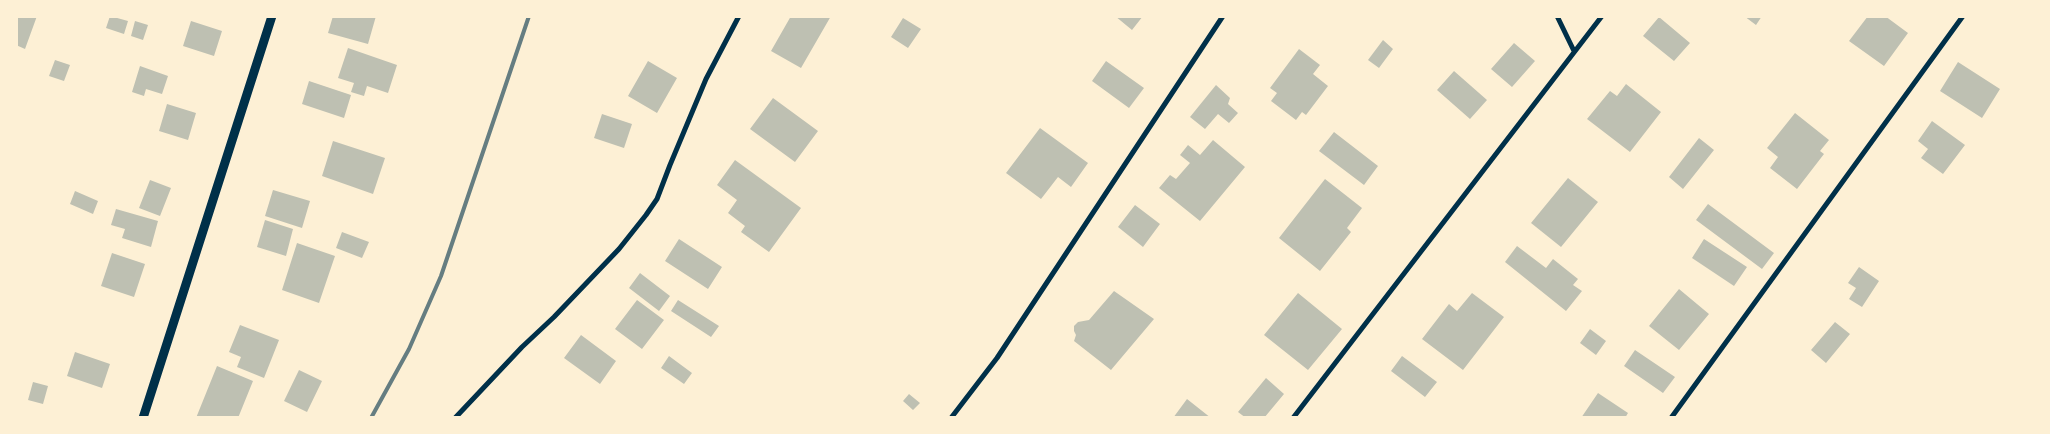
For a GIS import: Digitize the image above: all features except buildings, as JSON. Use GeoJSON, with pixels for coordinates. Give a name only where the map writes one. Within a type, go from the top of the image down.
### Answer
{"type":"FeatureCollection","features":[{"type":"Feature","properties":{"kind":"street"},"geometry":{"type":"LineString","coordinates":[[143,418],[272,16]]}},
{"type":"Feature","properties":{"kind":"street"},"geometry":{"type":"LineString","coordinates":[[455,418],[619,249],[646,215],[657,199],[706,80],[738,16]]}},
{"type":"Feature","properties":{"kind":"street"},"geometry":{"type":"LineString","coordinates":[[951,418],[997,358],[1223,16]]}},
{"type":"Feature","properties":{"kind":"street"},"geometry":{"type":"LineString","coordinates":[[1557,16],[1574,51]]}},
{"type":"Feature","properties":{"kind":"street"},"geometry":{"type":"LineString","coordinates":[[1293,418],[1602,16]]}},
{"type":"Feature","properties":{"kind":"street"},"geometry":{"type":"LineString","coordinates":[[1671,418],[1963,16]]}},
{"type":"Feature","properties":{"kind":"railway"},"geometry":{"type":"LineString","coordinates":[[371,418],[409,349],[441,276],[529,16]]}}]}
